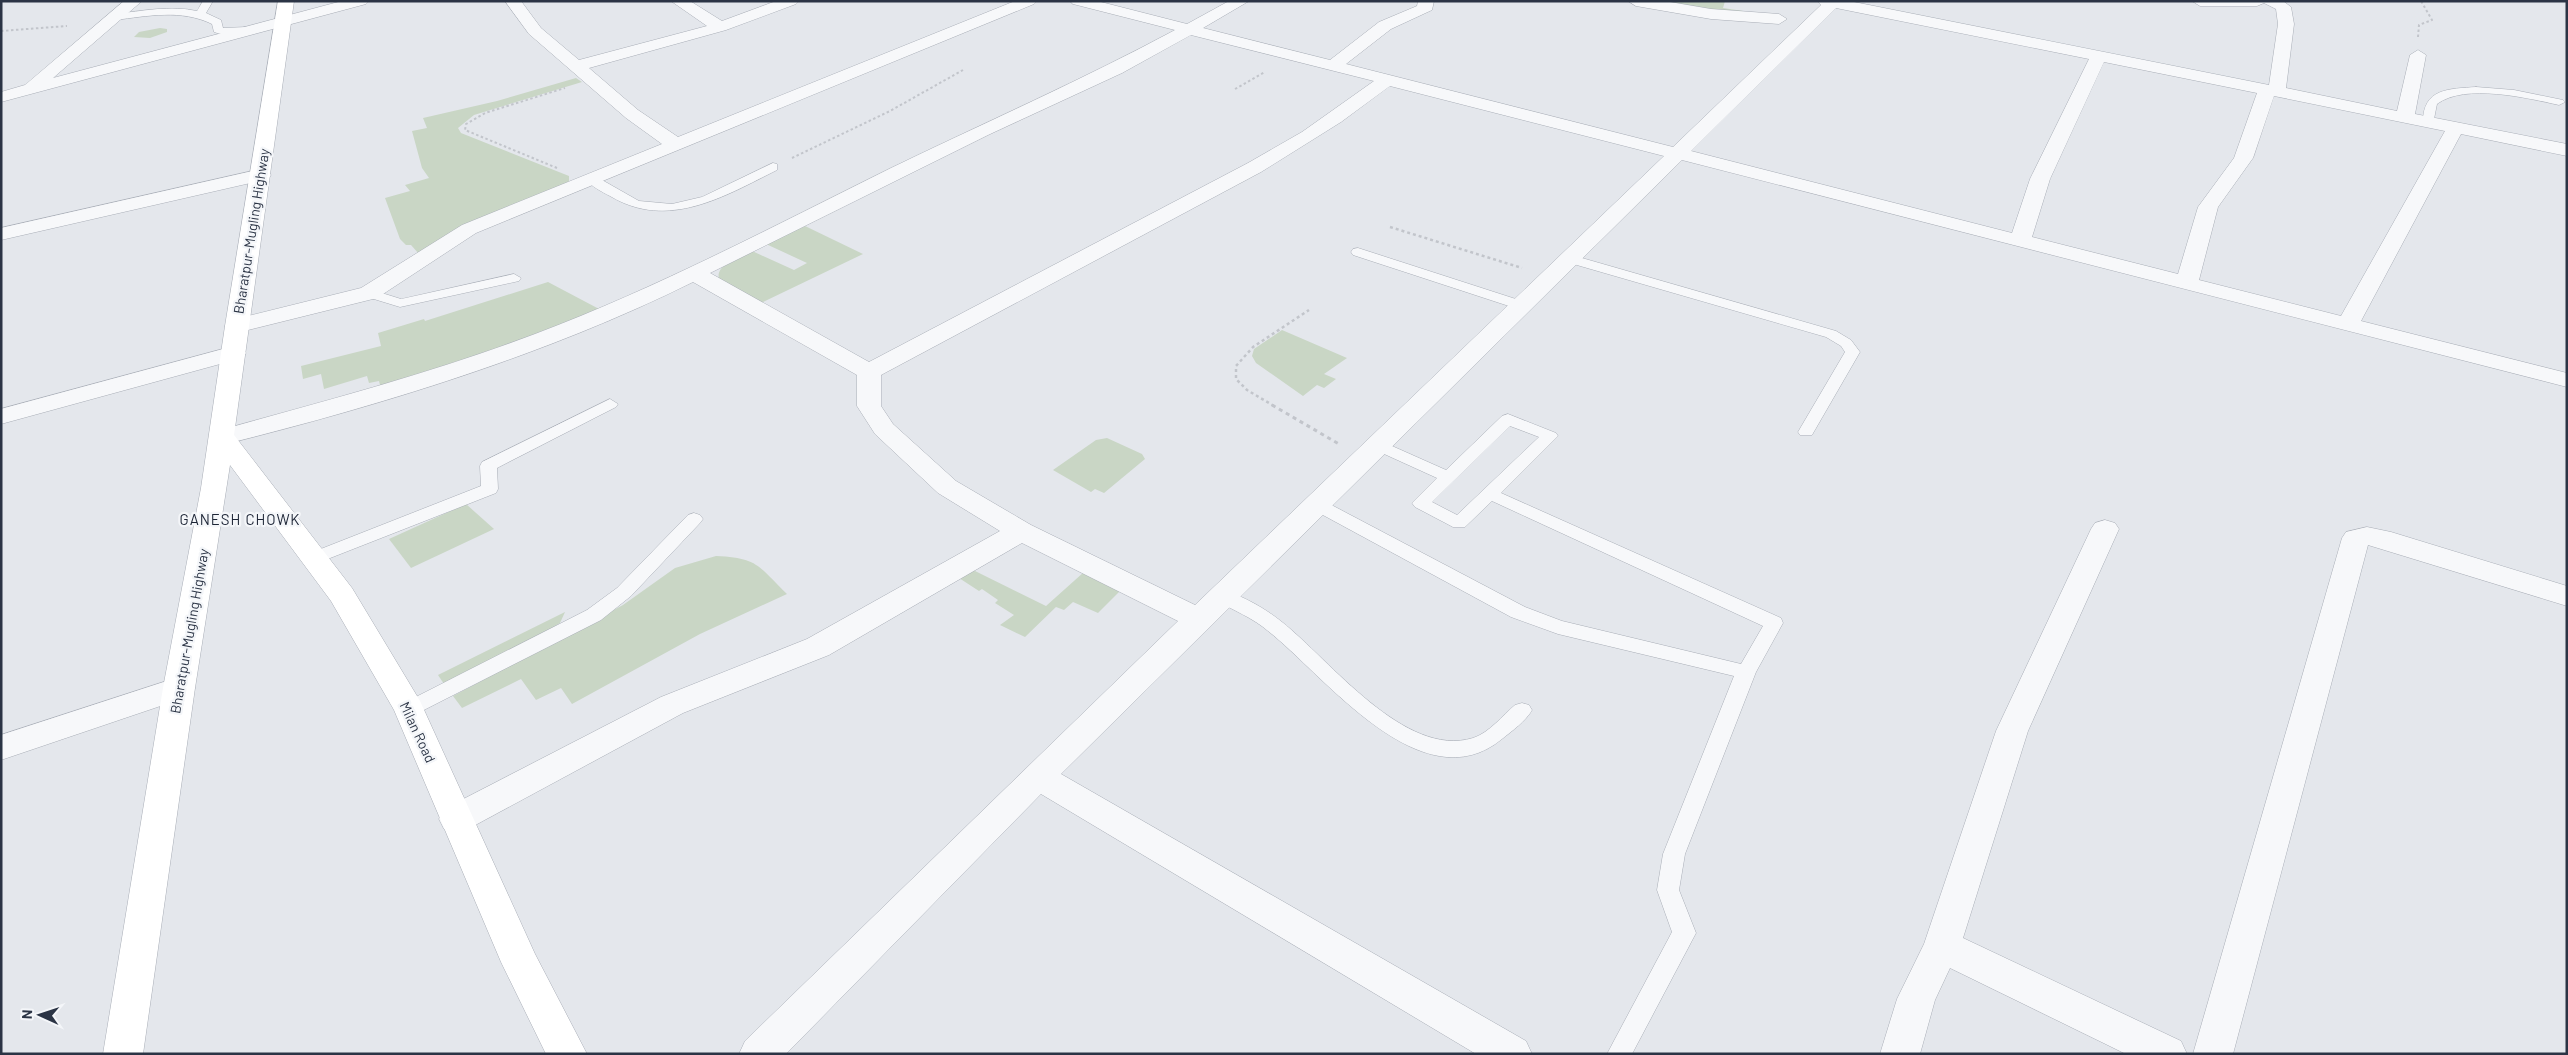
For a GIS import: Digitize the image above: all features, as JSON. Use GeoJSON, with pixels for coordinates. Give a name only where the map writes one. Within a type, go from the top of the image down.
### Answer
{"type":"FeatureCollection","features":[{"type":"Feature","properties":{"kind":"main road","name":"Bharatpur-Mugling Highway"},"geometry":{"type":"LineString","coordinates":[[123,1054],[179,688],[222,437],[236,326],[285,11]]}},
{"type":"Feature","properties":{"kind":"main road","name":"Milan Road"},"geometry":{"type":"LineString","coordinates":[[222,437],[342,595],[409,709],[520,962],[567,1054]]}},
{"type":"Feature","properties":{"kind":"street"},"geometry":{"type":"LineString","coordinates":[[27,91],[134,1]]}},
{"type":"Feature","properties":{"kind":"street"},"geometry":{"type":"LineString","coordinates":[[1,97],[258,28],[285,11],[361,1]]}},
{"type":"Feature","properties":{"kind":"street"},"geometry":{"type":"LineString","coordinates":[[513,1],[536,30],[632,114],[676,145]]}},
{"type":"Feature","properties":{"kind":"street"},"geometry":{"type":"LineString","coordinates":[[679,1],[720,27]]}},
{"type":"Feature","properties":{"kind":"street"},"geometry":{"type":"LineString","coordinates":[[578,66],[720,27],[791,1]]}},
{"type":"Feature","properties":{"kind":"street"},"geometry":{"type":"LineString","coordinates":[[236,326],[369,293],[469,229],[1029,1]]}},
{"type":"Feature","properties":{"kind":"street"},"geometry":{"type":"LineString","coordinates":[[222,437],[391,390],[530,343],[622,309],[981,131],[1116,69],[1241,1]]}},
{"type":"Feature","properties":{"kind":"street"},"geometry":{"type":"LineString","coordinates":[[1332,67],[1381,28],[1395,20],[1420,11],[1426,6],[1426,1]]}},
{"type":"Feature","properties":{"kind":"street"},"geometry":{"type":"LineString","coordinates":[[1636,1],[1711,14],[1779,19]]}},
{"type":"Feature","properties":{"kind":"street"},"geometry":{"type":"LineString","coordinates":[[1765,1],[1796,40]]}},
{"type":"Feature","properties":{"kind":"street"},"geometry":{"type":"LineString","coordinates":[[2200,1],[2257,1]]}},
{"type":"Feature","properties":{"kind":"street"},"geometry":{"type":"LineString","coordinates":[[2187,282],[2208,207],[2242,158],[2272,91],[2286,24],[2283,7],[2270,1]]}},
{"type":"Feature","properties":{"kind":"street"},"geometry":{"type":"LineString","coordinates":[[1082,2],[1385,81],[2187,282],[2567,380]]}},
{"type":"Feature","properties":{"kind":"street"},"geometry":{"type":"LineString","coordinates":[[759,1054],[1038,776],[1568,258],[1796,40],[1831,2],[2567,150]]}},
{"type":"Feature","properties":{"kind":"street"},"geometry":{"type":"LineString","coordinates":[[2405,117],[2418,55]]}},
{"type":"Feature","properties":{"kind":"street"},"geometry":{"type":"LineString","coordinates":[[2020,241],[2040,179],[2099,56]]}},
{"type":"Feature","properties":{"kind":"street"},"geometry":{"type":"LineString","coordinates":[[869,372],[1171,210],[1220,187],[1351,108],[1385,81]]}},
{"type":"Feature","properties":{"kind":"street"},"geometry":{"type":"LineString","coordinates":[[2348,323],[2456,127]]}},
{"type":"Feature","properties":{"kind":"street"},"geometry":{"type":"LineString","coordinates":[[1,234],[261,174]]}},
{"type":"Feature","properties":{"kind":"street"},"geometry":{"type":"LineString","coordinates":[[694,273],[869,372]]}},
{"type":"Feature","properties":{"kind":"street"},"geometry":{"type":"LineString","coordinates":[[1,417],[234,353]]}},
{"type":"Feature","properties":{"kind":"street"},"geometry":{"type":"LineString","coordinates":[[869,372],[869,406],[884,429],[947,487],[1021,531],[1198,619]]}},
{"type":"Feature","properties":{"kind":"street"},"geometry":{"type":"LineString","coordinates":[[1900,1054],[1916,999],[1942,946],[2012,731],[2105,530]]}},
{"type":"Feature","properties":{"kind":"street"},"geometry":{"type":"LineString","coordinates":[[456,819],[672,705],[818,647],[1021,531]]}},
{"type":"Feature","properties":{"kind":"street"},"geometry":{"type":"LineString","coordinates":[[2213,1054],[2356,538],[2367,536],[2381,538],[2567,596]]}},
{"type":"Feature","properties":{"kind":"street"},"geometry":{"type":"LineString","coordinates":[[1,748],[179,688]]}},
{"type":"Feature","properties":{"kind":"street"},"geometry":{"type":"LineString","coordinates":[[1038,776],[1512,1054]]}},
{"type":"Feature","properties":{"kind":"street"},"geometry":{"type":"LineString","coordinates":[[1942,946],[2167,1054]]}},
{"type":"Feature","properties":{"kind":"lane"},"geometry":{"type":"LineString","coordinates":[[200,15],[208,1]]}},
{"type":"Feature","properties":{"kind":"lane"},"geometry":{"type":"LineString","coordinates":[[110,21],[170,12],[200,15],[217,22],[218,30],[223,32],[258,28]]}},
{"type":"Feature","properties":{"kind":"lane"},"geometry":{"type":"LineString","coordinates":[[2429,122],[2430,108],[2434,100],[2459,93],[2509,92],[2559,102]]}},
{"type":"Feature","properties":{"kind":"lane"},"geometry":{"type":"LineString","coordinates":[[589,180],[633,203],[667,210],[696,204],[773,167]]}},
{"type":"Feature","properties":{"kind":"lane"},"geometry":{"type":"LineString","coordinates":[[1358,252],[1520,305]]}},
{"type":"Feature","properties":{"kind":"lane"},"geometry":{"type":"LineString","coordinates":[[1568,258],[1831,334],[1846,344],[1852,352],[1806,432]]}},
{"type":"Feature","properties":{"kind":"lane"},"geometry":{"type":"LineString","coordinates":[[369,293],[400,304],[514,278]]}},
{"type":"Feature","properties":{"kind":"lane"},"geometry":{"type":"LineString","coordinates":[[314,558],[490,489],[488,466],[610,404]]}},
{"type":"Feature","properties":{"kind":"lane"},"geometry":{"type":"LineString","coordinates":[[1508,419],[1550,436],[1490,494],[1459,523],[1421,503],[1508,419]]}},
{"type":"Feature","properties":{"kind":"lane"},"geometry":{"type":"LineString","coordinates":[[1371,451],[1448,476]]}},
{"type":"Feature","properties":{"kind":"lane"},"geometry":{"type":"LineString","coordinates":[[1490,494],[1774,623],[1746,672],[1674,854],[1668,890],[1684,933],[1619,1054]]}},
{"type":"Feature","properties":{"kind":"lane"},"geometry":{"type":"LineString","coordinates":[[1316,504],[1518,612],[1558,627],[1746,672]]}},
{"type":"Feature","properties":{"kind":"lane"},"geometry":{"type":"LineString","coordinates":[[409,709],[594,615],[624,592],[652,565],[694,519]]}},
{"type":"Feature","properties":{"kind":"lane"},"geometry":{"type":"LineString","coordinates":[[1222,596],[1274,625],[1365,708],[1406,738],[1449,750],[1479,745],[1522,710]]}},
{"type":"Feature","properties":{"kind":"path"},"geometry":{"type":"LineString","coordinates":[[2418,55],[2419,25],[2432,20],[2421,1]]}},
{"type":"Feature","properties":{"kind":"path"},"geometry":{"type":"LineString","coordinates":[[1,31],[110,21]]}},
{"type":"Feature","properties":{"kind":"path"},"geometry":{"type":"LineString","coordinates":[[773,167],[890,111],[963,70]]}},
{"type":"Feature","properties":{"kind":"path"},"geometry":{"type":"LineString","coordinates":[[589,180],[466,130],[466,124],[485,113],[593,80]]}},
{"type":"Feature","properties":{"kind":"path"},"geometry":{"type":"LineString","coordinates":[[1390,227],[1441,241],[1549,277]]}},
{"type":"Feature","properties":{"kind":"path"},"geometry":{"type":"LineString","coordinates":[[1309,310],[1253,346],[1236,366],[1236,379],[1247,390],[1371,451]]}},
{"type":"Feature","properties":{"kind":"green space"},"geometry":{"type":"Polygon","coordinates":[[[1646,1],[1725,1],[1723,8],[1743,11],[1745,15],[1646,1]]]}},
{"type":"Feature","properties":{"kind":"green space"},"geometry":{"type":"Polygon","coordinates":[[[160,28],[167,29],[167,32],[150,38],[134,37],[139,32],[160,28]]]}},
{"type":"Feature","properties":{"kind":"green space"},"geometry":{"type":"Polygon","coordinates":[[[576,78],[582,82],[474,115],[458,128],[461,133],[569,176],[569,181],[564,187],[419,254],[411,245],[406,245],[400,239],[385,198],[410,191],[405,185],[429,178],[422,168],[412,131],[427,128],[423,118],[497,101],[576,78]]]}},
{"type":"Feature","properties":{"kind":"green space"},"geometry":{"type":"Polygon","coordinates":[[[805,226],[863,254],[761,303],[720,282],[719,276],[723,266],[752,251],[794,270],[807,263],[766,244],[805,226]]]}},
{"type":"Feature","properties":{"kind":"green space"},"geometry":{"type":"Polygon","coordinates":[[[548,282],[601,310],[578,321],[381,389],[379,381],[369,383],[367,376],[324,389],[321,374],[303,379],[301,366],[381,346],[378,333],[424,319],[425,321],[548,282]]]}},
{"type":"Feature","properties":{"kind":"green space"},"geometry":{"type":"Polygon","coordinates":[[[1282,330],[1347,358],[1324,374],[1336,379],[1324,388],[1317,385],[1303,396],[1256,363],[1252,356],[1254,349],[1282,330]]]}},
{"type":"Feature","properties":{"kind":"green space"},"geometry":{"type":"Polygon","coordinates":[[[1107,438],[1142,454],[1145,459],[1104,493],[1095,489],[1091,492],[1053,470],[1096,440],[1107,438]]]}},
{"type":"Feature","properties":{"kind":"green space"},"geometry":{"type":"Polygon","coordinates":[[[466,504],[494,529],[411,568],[389,539],[466,504]]]}},
{"type":"Feature","properties":{"kind":"green space"},"geometry":{"type":"Polygon","coordinates":[[[716,556],[741,559],[757,565],[787,594],[700,634],[572,704],[561,688],[536,700],[521,679],[462,708],[453,696],[623,605],[675,568],[716,556]]]}},
{"type":"Feature","properties":{"kind":"green space"},"geometry":{"type":"Polygon","coordinates":[[[971,569],[1046,606],[1084,572],[1121,590],[1098,613],[1073,602],[1064,610],[1056,607],[1025,637],[1000,625],[1014,615],[995,603],[998,600],[982,589],[979,591],[959,578],[971,569]]]}},
{"type":"Feature","properties":{"kind":"green space"},"geometry":{"type":"Polygon","coordinates":[[[565,612],[560,623],[538,637],[444,684],[438,675],[565,612]]]}},
{"type":"Feature","properties":{"kind":"district","name":"GANESH CHOWK"},"geometry":{"type":"Point","coordinates":[240,519]}}]}
